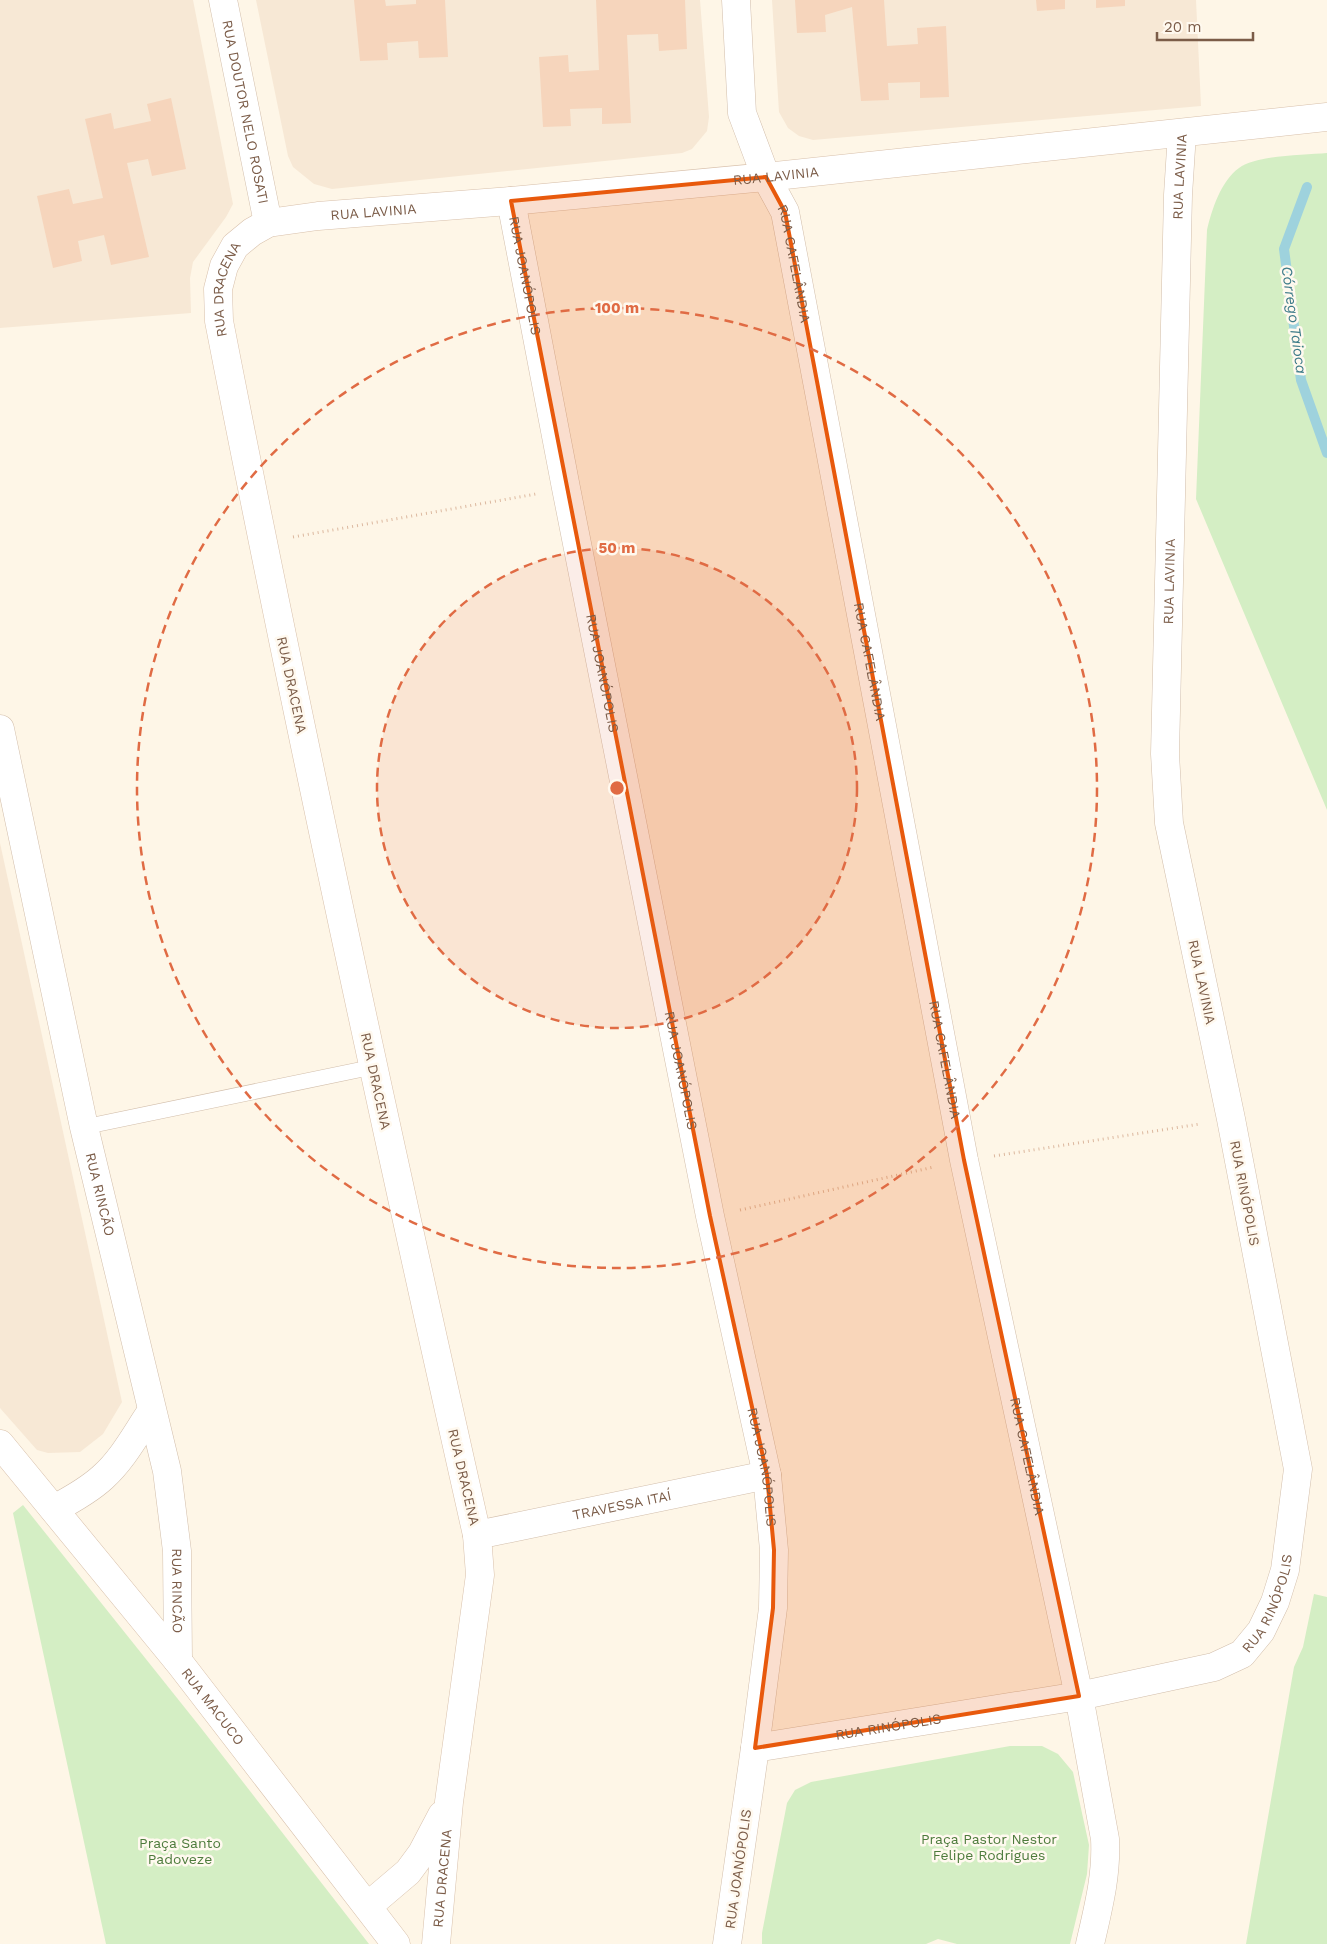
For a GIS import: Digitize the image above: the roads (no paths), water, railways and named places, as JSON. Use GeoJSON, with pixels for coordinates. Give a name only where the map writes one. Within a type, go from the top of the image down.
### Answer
{"type":"FeatureCollection","features":[{"type":"Feature","properties":{"kind":"street","name":"RUA DOUTOR NELO ROSATI"},"geometry":{"type":"LineString","coordinates":[[223,0],[260,227]]}},
{"type":"Feature","properties":{"kind":"street","name":"RUA CAFELÂNDIA"},"geometry":{"type":"LineString","coordinates":[[736,0],[742,113],[766,177],[785,212],[964,1160],[1079,1696],[1106,1839],[1107,1859],[1090,1944]]}},
{"type":"Feature","properties":{"kind":"street"},"geometry":{"type":"LineString","coordinates":[[1182,134],[1327,117]]}},
{"type":"Feature","properties":{"kind":"street","name":"RUA LAVINIA"},"geometry":{"type":"LineString","coordinates":[[260,227],[318,216],[512,201],[766,177],[1182,134],[1177,215],[1165,754],[1166,791],[1169,823],[1231,1119]]}},
{"type":"Feature","properties":{"kind":"street","name":"RUA JOANÓPOLIS"},"geometry":{"type":"LineString","coordinates":[[512,201],[566,488],[710,1216],[767,1476],[774,1550],[774,1608],[727,1944]]}},
{"type":"Feature","properties":{"kind":"street","name":"RUA DRACENA"},"geometry":{"type":"LineString","coordinates":[[260,227],[235,246],[224,266],[218,289],[219,321],[262,543],[373,1068],[477,1535],[480,1575],[448,1802],[436,1944]]}},
{"type":"Feature","properties":{"kind":"street","name":"RUA RINCÃO"},"geometry":{"type":"LineString","coordinates":[[0,729],[84,1127],[151,1412],[167,1471],[177,1551],[178,1661]]}},
{"type":"Feature","properties":{"kind":"street","name":"RUA RINÓPOLIS"},"geometry":{"type":"LineString","coordinates":[[755,1748],[1079,1696],[1214,1667],[1242,1654],[1261,1631],[1275,1602],[1285,1570],[1298,1469],[1231,1119]]}},
{"type":"Feature","properties":{"kind":"street"},"geometry":{"type":"LineString","coordinates":[[54,1509],[80,1494],[102,1478],[118,1462],[151,1412]]}},
{"type":"Feature","properties":{"kind":"street","name":"RUA MACUCO"},"geometry":{"type":"LineString","coordinates":[[0,1444],[178,1661],[396,1944]]}},
{"type":"Feature","properties":{"kind":"street","name":"TRAVESSA ITAÍ"},"geometry":{"type":"LineString","coordinates":[[477,1535],[767,1476]]}},
{"type":"Feature","properties":{"kind":"street"},"geometry":{"type":"LineString","coordinates":[[368,1906],[393,1886],[422,1853],[448,1802]]}},
{"type":"Feature","properties":{"kind":"lane"},"geometry":{"type":"LineString","coordinates":[[84,1127],[373,1068]]}},
{"type":"Feature","properties":{"kind":"waterway","name":"Córrego Taioca"},"geometry":{"type":"LineString","coordinates":[[1307,187],[1284,249],[1301,380],[1327,453]]}},
{"type":"Feature","properties":{"kind":"park label","name":"Praça Pastor Nestor Felipe Rodrigues"},"geometry":{"type":"Point","coordinates":[989,1848]}},
{"type":"Feature","properties":{"kind":"park label","name":"Praça Santo Padoveze"},"geometry":{"type":"Point","coordinates":[180,1852]}}]}
